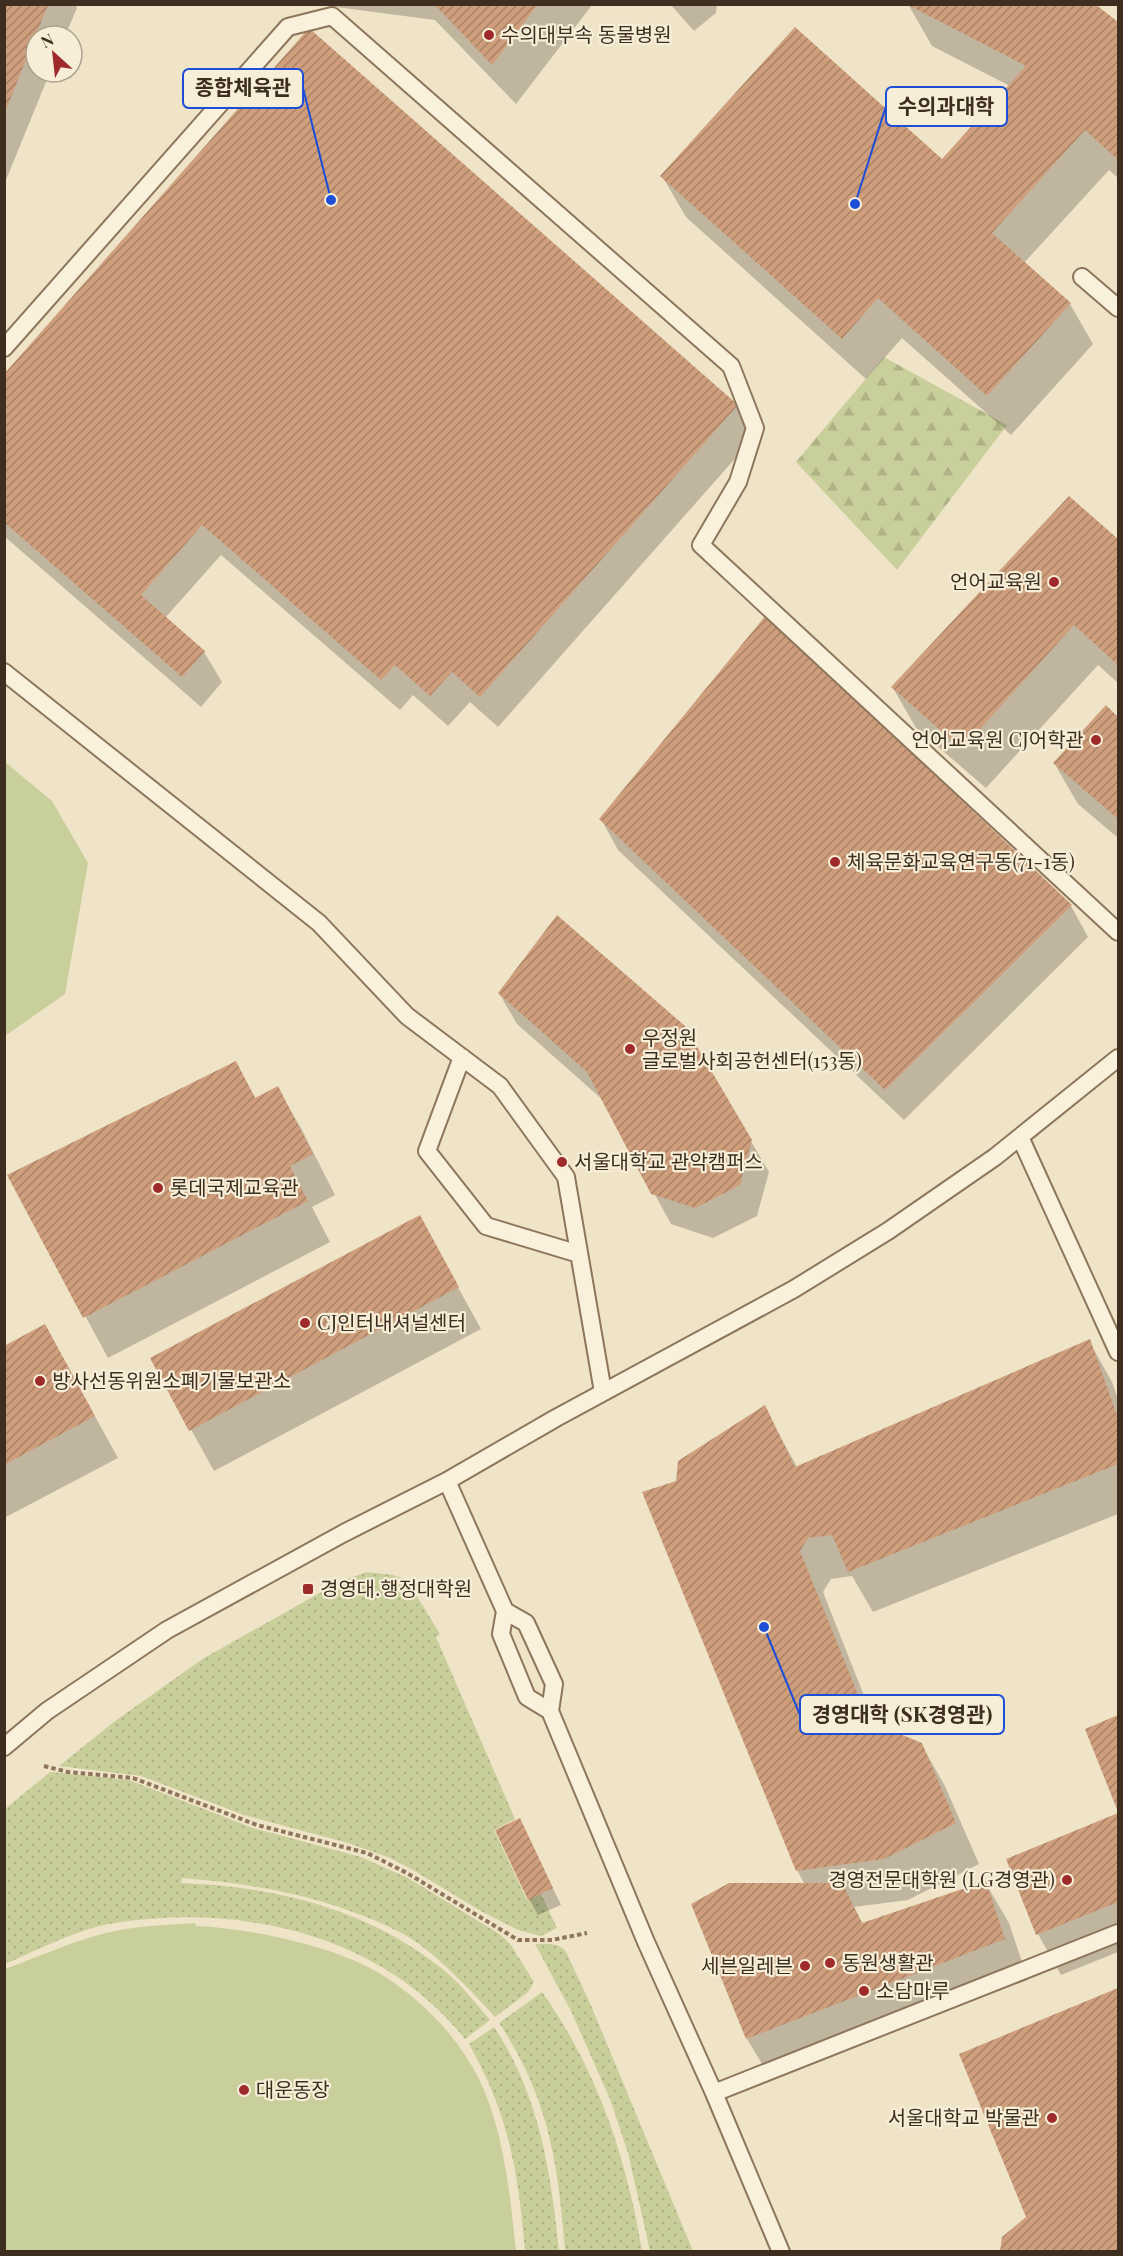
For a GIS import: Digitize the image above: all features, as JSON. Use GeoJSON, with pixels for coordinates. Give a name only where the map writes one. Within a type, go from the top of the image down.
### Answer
{"type":"FeatureCollection","features":[{"type":"Feature","properties":{"kind":"lane"},"geometry":{"type":"LineString","coordinates":[[4,348],[288,27],[332,16],[731,366],[755,428],[738,482],[701,545],[1119,932]]}},
{"type":"Feature","properties":{"kind":"lane"},"geometry":{"type":"LineString","coordinates":[[1082,277],[1119,308]]}},
{"type":"Feature","properties":{"kind":"lane"},"geometry":{"type":"LineString","coordinates":[[4,672],[319,924],[407,1016],[500,1086],[566,1177],[603,1392]]}},
{"type":"Feature","properties":{"kind":"lane"},"geometry":{"type":"LineString","coordinates":[[462,1057],[427,1151],[486,1226],[579,1254]]}},
{"type":"Feature","properties":{"kind":"lane"},"geometry":{"type":"LineString","coordinates":[[4,1748],[47,1711],[167,1630],[344,1533],[447,1481],[603,1392],[794,1289],[888,1231],[1020,1137],[1119,1058]]}},
{"type":"Feature","properties":{"kind":"lane"},"geometry":{"type":"LineString","coordinates":[[1020,1137],[1119,1352]]}},
{"type":"Feature","properties":{"kind":"lane"},"geometry":{"type":"LineString","coordinates":[[447,1481],[505,1611],[501,1634],[527,1697],[550,1711]]}},
{"type":"Feature","properties":{"kind":"lane"},"geometry":{"type":"LineString","coordinates":[[505,1611],[526,1623],[554,1684],[550,1711],[646,1942],[714,2093],[781,2252]]}},
{"type":"Feature","properties":{"kind":"lane"},"geometry":{"type":"LineString","coordinates":[[714,2093],[1119,1934]]}},
{"type":"Feature","properties":{"kind":"path"},"geometry":{"type":"LineString","coordinates":[[44,1766],[68,1772],[133,1778],[257,1825],[367,1853],[407,1873],[519,1940],[552,1940],[587,1933]]}},
{"type":"Feature","properties":{"kind":"green space"},"geometry":{"type":"Polygon","coordinates":[[[884,357],[1007,425],[897,570],[796,462],[884,357]]]}},
{"type":"Feature","properties":{"kind":"green space"},"geometry":{"type":"Polygon","coordinates":[[[5,762],[52,801],[88,863],[65,994],[5,1036],[5,762]]]}},
{"type":"Feature","properties":{"kind":"green space"},"geometry":{"type":"Polygon","coordinates":[[[367,1572],[393,1575],[407,1580],[440,1634],[436,1637],[515,1819],[494,1830],[527,1900],[541,1894],[557,1928],[541,1936],[518,1930],[390,1858],[348,1843],[244,1815],[141,1776],[59,1766],[115,1721],[204,1658],[341,1581],[367,1572]]]}},
{"type":"Feature","properties":{"kind":"green space"},"geometry":{"type":"Polygon","coordinates":[[[50,1772],[129,1780],[253,1828],[361,1857],[408,1878],[501,1935],[511,1945],[534,1982],[528,1992],[495,2017],[429,1952],[412,1939],[383,1924],[317,1900],[251,1886],[182,1878],[181,1883],[250,1889],[318,1904],[381,1930],[440,1967],[490,2020],[465,2039],[431,2003],[393,1974],[351,1951],[306,1934],[260,1923],[212,1918],[163,1918],[115,1923],[73,1935],[5,1964],[5,1809],[50,1772]]]}},
{"type":"Feature","properties":{"kind":"green space","name":"대운동장"},"geometry":{"type":"Polygon","coordinates":[[[195,1923],[196,1926],[267,1935],[343,1956],[384,1976],[438,2021],[461,2049],[488,2099],[505,2163],[516,2251],[5,2251],[5,1969],[113,1931],[195,1923]]]}},
{"type":"Feature","properties":{"kind":"green space"},"geometry":{"type":"Polygon","coordinates":[[[535,1944],[556,1945],[566,1952],[590,2003],[693,2251],[650,2251],[628,2153],[610,2099],[571,2011],[535,1944]]]}},
{"type":"Feature","properties":{"kind":"green space"},"geometry":{"type":"Polygon","coordinates":[[[542,1992],[579,2052],[607,2116],[628,2183],[642,2251],[565,2251],[559,2189],[548,2132],[529,2078],[499,2023],[542,1992]]]}},
{"type":"Feature","properties":{"kind":"green space"},"geometry":{"type":"Polygon","coordinates":[[[494,2027],[522,2079],[532,2106],[547,2163],[559,2251],[525,2251],[519,2195],[509,2144],[494,2095],[469,2044],[494,2027]]]}},
{"type":"Feature","properties":{"kind":"building","name":"수의대부속 동물병원"},"geometry":{"type":"Polygon","coordinates":[[[434,4],[538,4],[492,65],[434,4]]]}},
{"type":"Feature","properties":{"kind":"building"},"geometry":{"type":"Polygon","coordinates":[[[906,4],[1095,4],[1118,22],[1118,160],[1085,130],[992,233],[1071,303],[987,396],[878,298],[842,339],[660,176],[795,27],[942,159],[1026,66],[906,4]]]}},
{"type":"Feature","properties":{"kind":"building"},"geometry":{"type":"Polygon","coordinates":[[[4,5],[48,5],[40,24],[24,24],[24,65],[4,112],[4,5]]]}},
{"type":"Feature","properties":{"kind":"building"},"geometry":{"type":"Polygon","coordinates":[[[309,28],[738,405],[480,697],[452,672],[430,696],[395,665],[381,680],[202,525],[141,595],[205,651],[182,677],[5,523],[5,373],[309,28]]]}},
{"type":"Feature","properties":{"kind":"building","name":"언어교육원"},"geometry":{"type":"Polygon","coordinates":[[[1069,496],[1118,539],[1118,665],[1074,625],[962,749],[891,687],[1069,496]]]}},
{"type":"Feature","properties":{"kind":"building","name":"체육문화교육연구동(71-1동)"},"geometry":{"type":"Polygon","coordinates":[[[766,615],[1072,905],[885,1090],[599,819],[766,615]]]}},
{"type":"Feature","properties":{"kind":"building","name":"언어교육원 CJ어학관"},"geometry":{"type":"Polygon","coordinates":[[[1106,705],[1118,717],[1118,819],[1053,763],[1106,705]]]}},
{"type":"Feature","properties":{"kind":"building","name":"우정원 글로벌사회공헌센터(153동)"},"geometry":{"type":"Polygon","coordinates":[[[557,915],[685,1026],[752,1140],[740,1185],[695,1208],[651,1194],[587,1072],[498,993],[557,915]]]}},
{"type":"Feature","properties":{"kind":"building","name":"롯데국제교육관"},"geometry":{"type":"Polygon","coordinates":[[[236,1061],[255,1098],[278,1086],[313,1154],[290,1166],[308,1201],[83,1318],[7,1175],[236,1061]]]}},
{"type":"Feature","properties":{"kind":"building","name":"CJ인터내셔널센터"},"geometry":{"type":"Polygon","coordinates":[[[420,1215],[459,1287],[189,1431],[150,1358],[420,1215]]]}},
{"type":"Feature","properties":{"kind":"building","name":"방사선동위원소폐기물보관소"},"geometry":{"type":"Polygon","coordinates":[[[45,1324],[95,1416],[4,1465],[4,1346],[45,1324]]]}},
{"type":"Feature","properties":{"kind":"building"},"geometry":{"type":"Polygon","coordinates":[[[1090,1339],[1118,1418],[1118,1464],[848,1572],[832,1535],[808,1538],[800,1551],[859,1697],[837,1708],[922,1743],[956,1823],[884,1859],[796,1871],[642,1492],[676,1481],[678,1461],[765,1405],[795,1467],[1090,1339]]]}},
{"type":"Feature","properties":{"kind":"building"},"geometry":{"type":"Polygon","coordinates":[[[1118,1715],[1118,1812],[1085,1729],[1118,1715]]]}},
{"type":"Feature","properties":{"kind":"building","name":"경영전문대학원 (LG경영관)"},"geometry":{"type":"Polygon","coordinates":[[[1118,1813],[1118,1902],[1036,1935],[1006,1859],[1118,1813]]]}},
{"type":"Feature","properties":{"kind":"building"},"geometry":{"type":"Polygon","coordinates":[[[520,1818],[553,1888],[528,1900],[495,1830],[520,1818]]]}},
{"type":"Feature","properties":{"kind":"building","name":"동원생활관"},"geometry":{"type":"Polygon","coordinates":[[[986,1881],[1005,1939],[746,2039],[691,1904],[729,1883],[842,1883],[862,1923],[986,1881]]]}},
{"type":"Feature","properties":{"kind":"building","name":"서울대학교 박물관"},"geometry":{"type":"Polygon","coordinates":[[[1118,1988],[1118,2252],[1000,2252],[1002,2237],[1026,2217],[959,2054],[1118,1988]]]}},
{"type":"Feature","properties":{"kind":"place","name":"수의대부속 동물병원"},"geometry":{"type":"Point","coordinates":[489,35]}},
{"type":"Feature","properties":{"kind":"place","name":"종합체육관"},"geometry":{"type":"Point","coordinates":[331,200]}},
{"type":"Feature","properties":{"kind":"place","name":"수의과대학"},"geometry":{"type":"Point","coordinates":[855,204]}},
{"type":"Feature","properties":{"kind":"place","name":"언어교육원"},"geometry":{"type":"Point","coordinates":[1054,582]}},
{"type":"Feature","properties":{"kind":"place","name":"언어교육원 CJ어학관"},"geometry":{"type":"Point","coordinates":[1096,740]}},
{"type":"Feature","properties":{"kind":"place","name":"체육문화교육연구동(71-1동)"},"geometry":{"type":"Point","coordinates":[835,862]}},
{"type":"Feature","properties":{"kind":"place","name":"우정원 글로벌사회공헌센터(153동)"},"geometry":{"type":"Point","coordinates":[630,1049]}},
{"type":"Feature","properties":{"kind":"place","name":"서울대학교 관악캠퍼스"},"geometry":{"type":"Point","coordinates":[562,1162]}},
{"type":"Feature","properties":{"kind":"place","name":"롯데국제교육관"},"geometry":{"type":"Point","coordinates":[158,1188]}},
{"type":"Feature","properties":{"kind":"place","name":"CJ인터내셔널센터"},"geometry":{"type":"Point","coordinates":[305,1323]}},
{"type":"Feature","properties":{"kind":"place","name":"방사선동위원소폐기물보관소"},"geometry":{"type":"Point","coordinates":[40,1381]}},
{"type":"Feature","properties":{"kind":"place","name":"경영대.행정대학원"},"geometry":{"type":"Point","coordinates":[308,1589]}},
{"type":"Feature","properties":{"kind":"place","name":"경영대학 (SK경영관)"},"geometry":{"type":"Point","coordinates":[764,1627]}},
{"type":"Feature","properties":{"kind":"place","name":"경영전문대학원 (LG경영관)"},"geometry":{"type":"Point","coordinates":[1067,1880]}},
{"type":"Feature","properties":{"kind":"place","name":"동원생활관"},"geometry":{"type":"Point","coordinates":[830,1963]}},
{"type":"Feature","properties":{"kind":"place","name":"세븐일레븐"},"geometry":{"type":"Point","coordinates":[805,1966]}},
{"type":"Feature","properties":{"kind":"place","name":"소담마루"},"geometry":{"type":"Point","coordinates":[864,1991]}},
{"type":"Feature","properties":{"kind":"place","name":"대운동장"},"geometry":{"type":"Point","coordinates":[244,2090]}},
{"type":"Feature","properties":{"kind":"place","name":"서울대학교 박물관"},"geometry":{"type":"Point","coordinates":[1052,2118]}}]}
